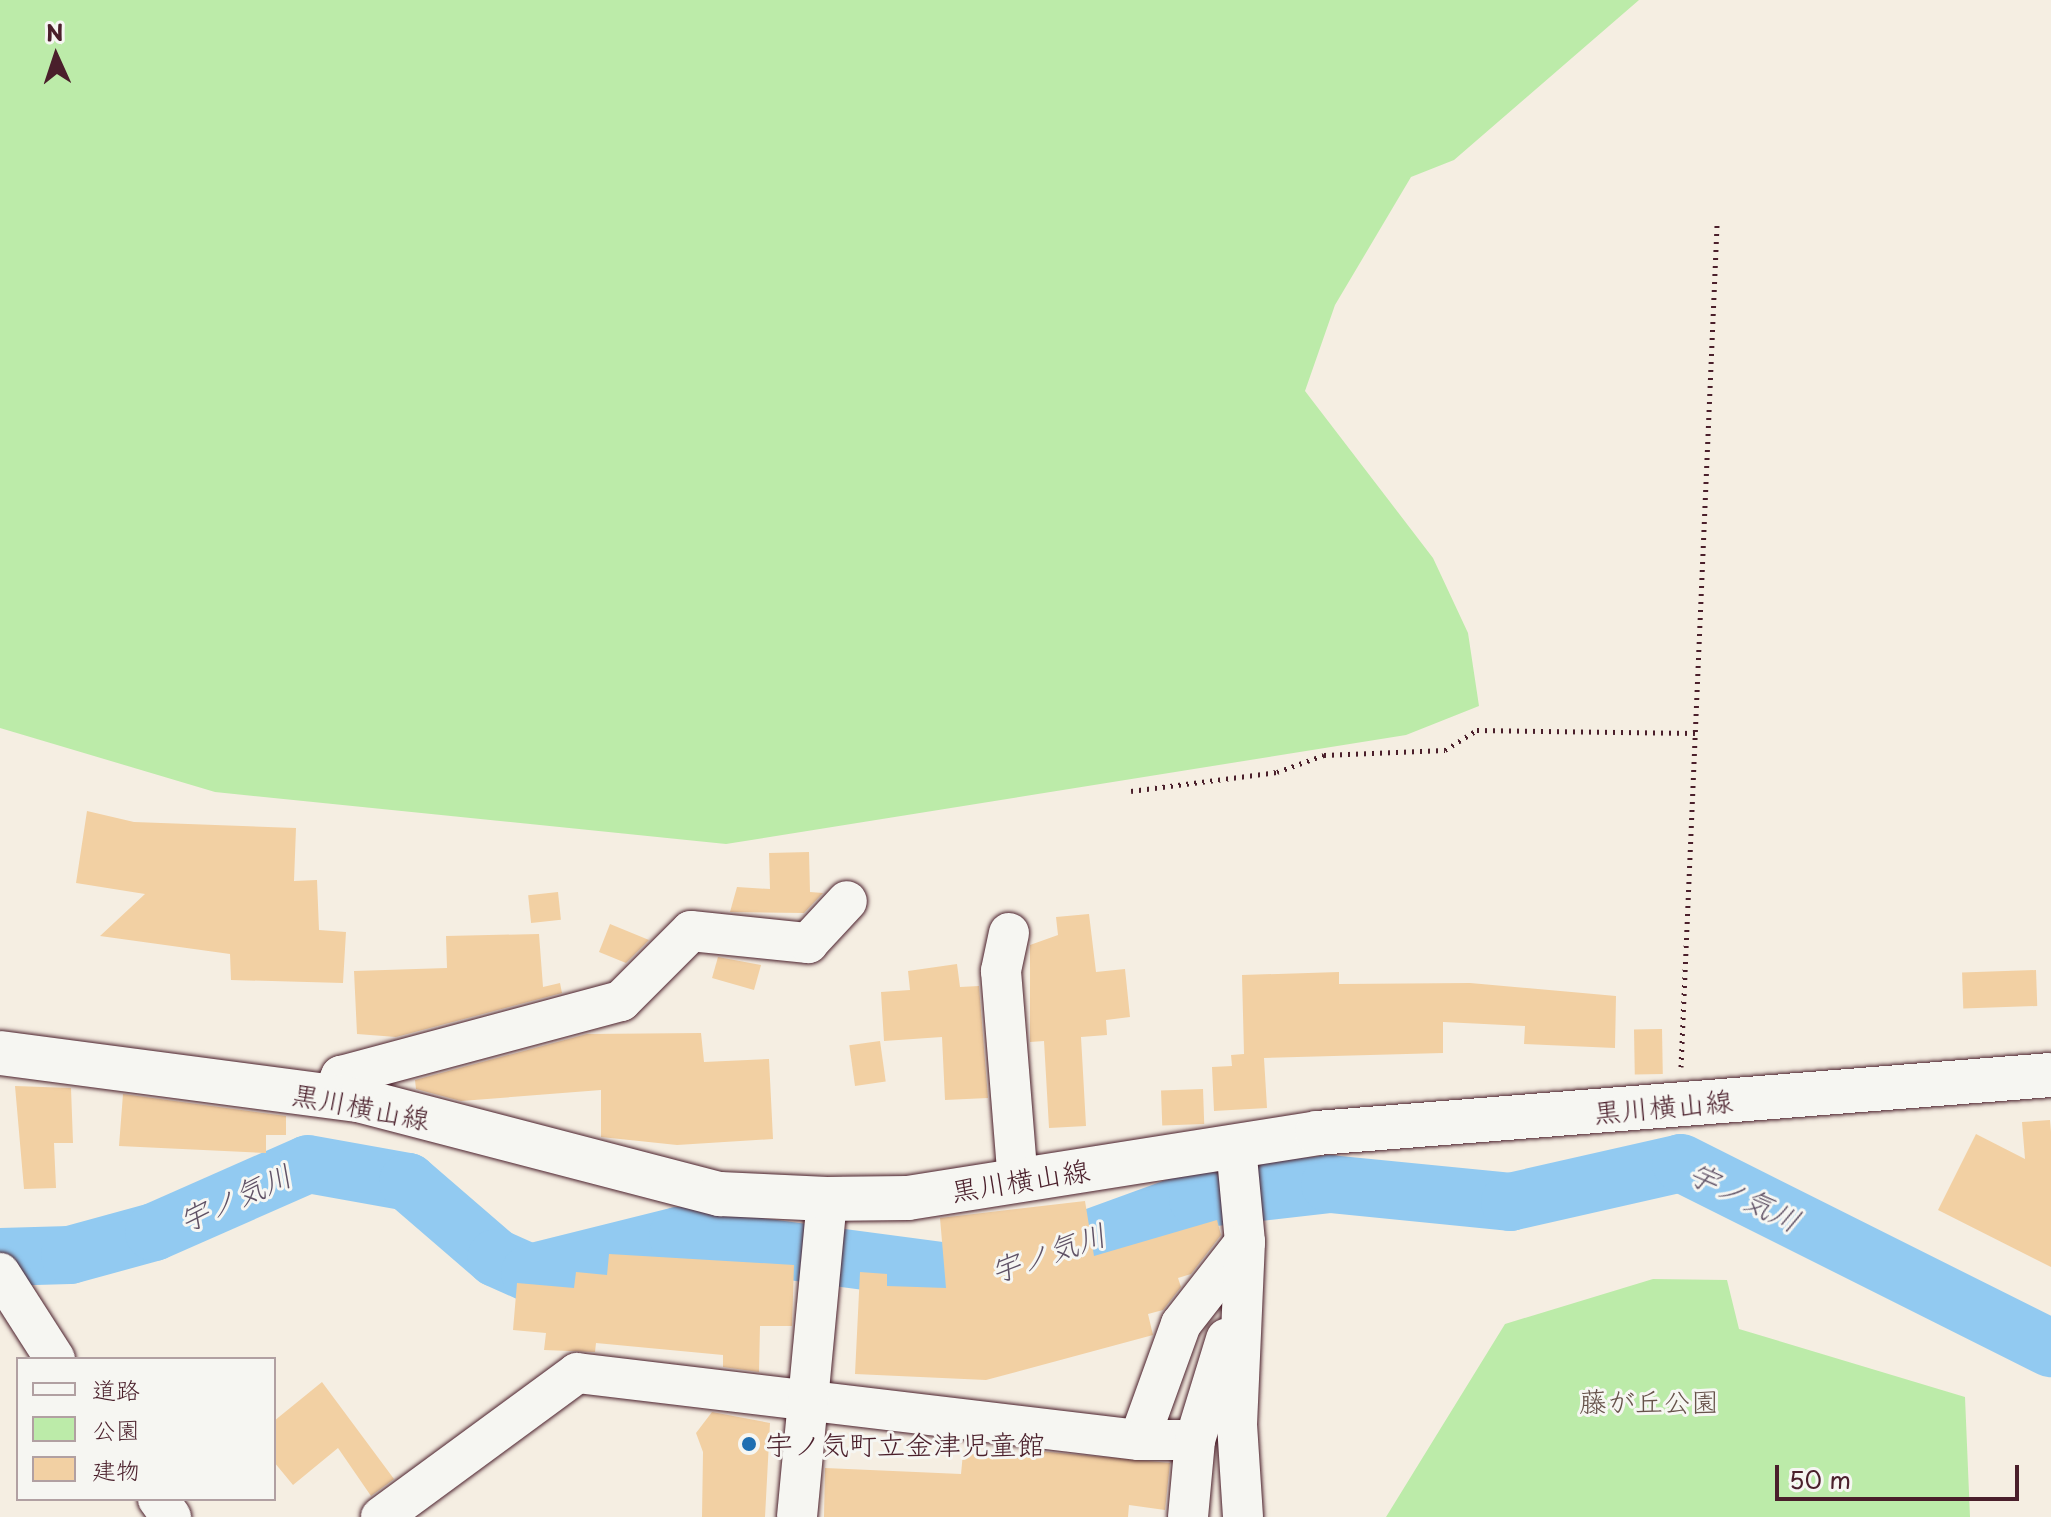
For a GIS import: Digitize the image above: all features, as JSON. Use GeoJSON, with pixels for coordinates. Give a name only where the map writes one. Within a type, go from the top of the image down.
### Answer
{"type":"FeatureCollection","features":[{"type":"Feature","properties":{"kind":"main road","name":"黒川横山線"},"geometry":{"type":"LineString","coordinates":[[0,1053],[332,1097],[720,1194],[823,1233],[908,1198],[1018,1181],[1679,1104],[2051,1075]]}},
{"type":"Feature","properties":{"kind":"street"},"geometry":{"type":"LineString","coordinates":[[332,1097],[341,1076],[621,1001],[691,931],[808,943],[847,901]]}},
{"type":"Feature","properties":{"kind":"street"},"geometry":{"type":"LineString","coordinates":[[1009,933],[1001,971],[1018,1181]]}},
{"type":"Feature","properties":{"kind":"street"},"geometry":{"type":"LineString","coordinates":[[1237,1157],[1243,1226],[1237,1425],[1243,1517]]}},
{"type":"Feature","properties":{"kind":"street"},"geometry":{"type":"LineString","coordinates":[[1139,1440],[1181,1324],[1243,1226]]}},
{"type":"Feature","properties":{"kind":"street"},"geometry":{"type":"LineString","coordinates":[[797,1517],[823,1233]]}},
{"type":"Feature","properties":{"kind":"street"},"geometry":{"type":"LineString","coordinates":[[0,1274],[54,1357]]}},
{"type":"Feature","properties":{"kind":"street"},"geometry":{"type":"LineString","coordinates":[[1182,1514],[1195,1440],[1243,1284]]}},
{"type":"Feature","properties":{"kind":"street"},"geometry":{"type":"LineString","coordinates":[[381,1517],[577,1373],[1139,1440],[1195,1440]]}},
{"type":"Feature","properties":{"kind":"path"},"geometry":{"type":"LineString","coordinates":[[1679,1104],[1717,225]]}},
{"type":"Feature","properties":{"kind":"path"},"geometry":{"type":"LineString","coordinates":[[1131,791],[1277,772],[1324,755],[1445,750],[1477,730],[1695,733]]}},
{"type":"Feature","properties":{"kind":"green space"},"geometry":{"type":"Polygon","coordinates":[[[0,0],[1639,0],[1454,160],[1411,177],[1335,305],[1305,391],[1433,558],[1468,633],[1479,706],[1406,735],[726,844],[215,792],[0,728],[0,0]]]}},
{"type":"Feature","properties":{"kind":"green space","name":"藤が丘公園"},"geometry":{"type":"Polygon","coordinates":[[[1653,1279],[1727,1280],[1739,1329],[1965,1397],[1970,1517],[1386,1517],[1505,1324],[1653,1279]]]}},
{"type":"Feature","properties":{"kind":"building"},"geometry":{"type":"Polygon","coordinates":[[[87,811],[134,822],[296,828],[294,881],[317,880],[319,930],[346,932],[343,983],[231,980],[230,954],[100,936],[145,894],[76,883],[87,811]]]}},
{"type":"Feature","properties":{"kind":"building"},"geometry":{"type":"Polygon","coordinates":[[[809,852],[810,892],[823,893],[804,913],[730,912],[737,887],[770,889],[769,853],[809,852]]]}},
{"type":"Feature","properties":{"kind":"building"},"geometry":{"type":"Polygon","coordinates":[[[558,892],[561,920],[531,923],[528,895],[558,892]]]}},
{"type":"Feature","properties":{"kind":"building"},"geometry":{"type":"Polygon","coordinates":[[[1089,914],[1096,972],[1125,969],[1130,1017],[1106,1020],[1107,1035],[1081,1037],[1086,1126],[1049,1128],[1044,1041],[1030,1042],[1030,945],[1058,935],[1056,917],[1089,914]]]}},
{"type":"Feature","properties":{"kind":"building"},"geometry":{"type":"Polygon","coordinates":[[[610,924],[649,940],[626,963],[599,952],[610,924]]]}},
{"type":"Feature","properties":{"kind":"building"},"geometry":{"type":"Polygon","coordinates":[[[539,934],[543,987],[560,983],[562,993],[396,1037],[357,1034],[354,971],[447,968],[446,936],[539,934]]]}},
{"type":"Feature","properties":{"kind":"building"},"geometry":{"type":"Polygon","coordinates":[[[718,957],[761,965],[754,990],[712,978],[718,957]]]}},
{"type":"Feature","properties":{"kind":"building"},"geometry":{"type":"Polygon","coordinates":[[[957,964],[960,987],[979,986],[988,1098],[945,1100],[942,1037],[884,1041],[881,992],[910,990],[908,971],[957,964]]]}},
{"type":"Feature","properties":{"kind":"building"},"geometry":{"type":"Polygon","coordinates":[[[2036,970],[2037,1006],[1963,1009],[1962,973],[2036,970]]]}},
{"type":"Feature","properties":{"kind":"building"},"geometry":{"type":"Polygon","coordinates":[[[1339,972],[1339,984],[1470,983],[1616,996],[1615,1048],[1524,1044],[1525,1026],[1443,1022],[1443,1053],[1264,1058],[1267,1108],[1214,1111],[1212,1067],[1232,1066],[1231,1055],[1244,1054],[1242,975],[1339,972]]]}},
{"type":"Feature","properties":{"kind":"building"},"geometry":{"type":"Polygon","coordinates":[[[1634,1029],[1662,1029],[1663,1074],[1635,1074],[1634,1029]]]}},
{"type":"Feature","properties":{"kind":"building"},"geometry":{"type":"Polygon","coordinates":[[[701,1033],[704,1062],[769,1059],[773,1139],[677,1145],[601,1137],[601,1090],[461,1101],[416,1089],[415,1080],[587,1034],[701,1033]]]}},
{"type":"Feature","properties":{"kind":"building"},"geometry":{"type":"Polygon","coordinates":[[[880,1041],[886,1082],[855,1086],[849,1045],[880,1041]]]}},
{"type":"Feature","properties":{"kind":"building"},"geometry":{"type":"Polygon","coordinates":[[[15,1086],[71,1088],[73,1143],[54,1143],[56,1188],[24,1189],[15,1086]]]}},
{"type":"Feature","properties":{"kind":"building"},"geometry":{"type":"Polygon","coordinates":[[[1203,1089],[1204,1124],[1162,1125],[1161,1090],[1203,1089]]]}},
{"type":"Feature","properties":{"kind":"building"},"geometry":{"type":"Polygon","coordinates":[[[123,1094],[286,1116],[286,1135],[266,1135],[266,1153],[119,1146],[123,1094]]]}},
{"type":"Feature","properties":{"kind":"building"},"geometry":{"type":"Polygon","coordinates":[[[2050,1120],[2051,1267],[1938,1210],[1976,1134],[2025,1159],[2022,1122],[2050,1120]]]}},
{"type":"Feature","properties":{"kind":"building"},"geometry":{"type":"Polygon","coordinates":[[[1085,1201],[1094,1256],[1217,1220],[1221,1235],[1191,1274],[1178,1278],[1181,1287],[1163,1310],[1148,1314],[1153,1335],[986,1380],[855,1374],[860,1272],[887,1274],[887,1286],[946,1288],[940,1218],[1085,1201]]]}},
{"type":"Feature","properties":{"kind":"building"},"geometry":{"type":"Polygon","coordinates":[[[609,1254],[794,1265],[792,1326],[760,1326],[759,1372],[723,1367],[723,1355],[596,1343],[595,1352],[544,1350],[546,1333],[513,1330],[517,1283],[574,1288],[576,1272],[607,1275],[609,1254]]]}},
{"type":"Feature","properties":{"kind":"building"},"geometry":{"type":"Polygon","coordinates":[[[322,1382],[394,1479],[371,1496],[338,1448],[293,1485],[276,1464],[276,1419],[322,1382]]]}},
{"type":"Feature","properties":{"kind":"building"},"geometry":{"type":"Polygon","coordinates":[[[712,1412],[770,1423],[765,1517],[702,1517],[703,1452],[696,1433],[712,1412]]]}},
{"type":"Feature","properties":{"kind":"building"},"geometry":{"type":"Polygon","coordinates":[[[1038,1451],[1170,1463],[1165,1510],[1129,1505],[1128,1517],[824,1517],[825,1468],[961,1474],[963,1453],[1037,1458],[1038,1451]]]}},
{"type":"Feature","properties":{"kind":"waterway","name":"宇ノ気川"},"geometry":{"type":"LineString","coordinates":[[0,1257],[70,1255],[154,1232],[308,1164],[408,1182],[496,1258],[530,1273],[678,1236],[984,1277],[1198,1199],[1330,1184],[1510,1202],[1681,1163],[2051,1348]]}},
{"type":"Feature","properties":{"kind":"place","name":"宇ノ気町立金津児童館"},"geometry":{"type":"Point","coordinates":[749,1444]}}]}
